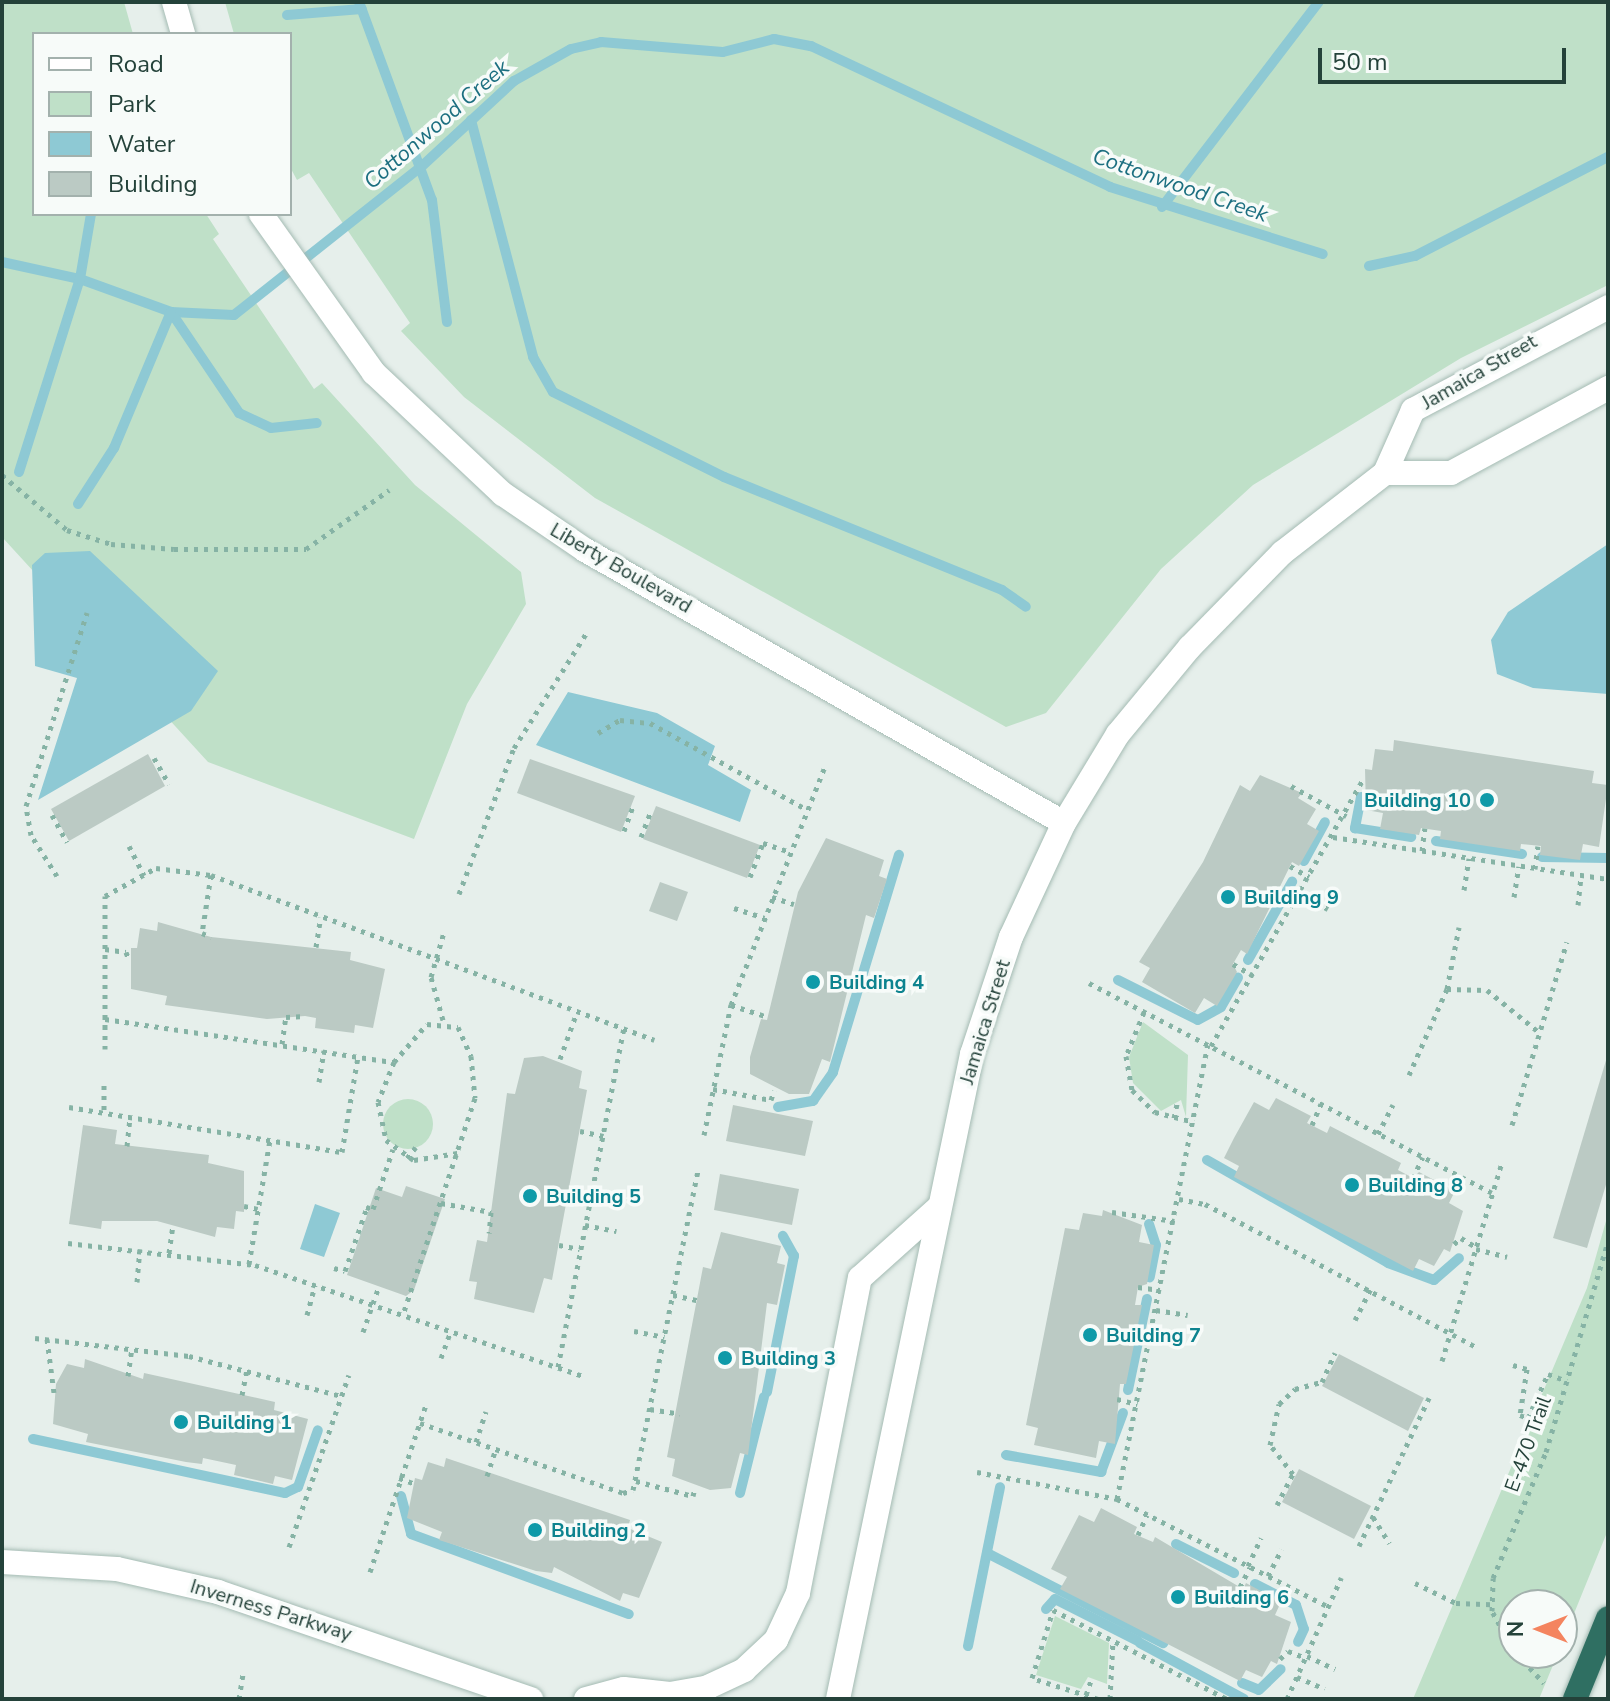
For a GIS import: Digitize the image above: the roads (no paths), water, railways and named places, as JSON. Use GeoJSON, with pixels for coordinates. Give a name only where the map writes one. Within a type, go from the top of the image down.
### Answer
{"type":"FeatureCollection","features":[{"type":"Feature","properties":{"kind":"highway"},"geometry":{"type":"LineString","coordinates":[[1575,1699],[1608,1618]]}},
{"type":"Feature","properties":{"kind":"main road"},"geometry":{"type":"LineString","coordinates":[[174,2],[182,32]]}},
{"type":"Feature","properties":{"kind":"main road","name":"Liberty Boulevard"},"geometry":{"type":"LineString","coordinates":[[262,216],[361,358],[460,459],[561,535],[1064,823]]}},
{"type":"Feature","properties":{"kind":"main road","name":"Jamaica Street"},"geometry":{"type":"LineString","coordinates":[[838,1699],[939,1207],[985,1007],[1064,823],[1118,734],[1190,647],[1282,553],[1385,473],[1413,410],[1608,307]]}},
{"type":"Feature","properties":{"kind":"main road"},"geometry":{"type":"LineString","coordinates":[[1385,473],[1451,473],[1608,388]]}},
{"type":"Feature","properties":{"kind":"main road"},"geometry":{"type":"LineString","coordinates":[[586,1699],[624,1689],[670,1694],[708,1687],[744,1670],[776,1640],[798,1593],[860,1278],[939,1207]]}},
{"type":"Feature","properties":{"kind":"main road","name":"Inverness Parkway"},"geometry":{"type":"LineString","coordinates":[[2,1562],[117,1569],[218,1592],[531,1699]]}},
{"type":"Feature","properties":{"kind":"water"},"geometry":{"type":"Polygon","coordinates":[[[1608,544],[1608,694],[1533,688],[1497,674],[1491,640],[1508,612],[1608,544]]]}},
{"type":"Feature","properties":{"kind":"water"},"geometry":{"type":"Polygon","coordinates":[[[90,551],[218,671],[191,711],[38,800],[77,678],[35,666],[32,565],[45,553],[90,551]]]}},
{"type":"Feature","properties":{"kind":"water"},"geometry":{"type":"Polygon","coordinates":[[[568,692],[657,713],[715,746],[708,765],[751,790],[740,822],[536,745],[568,692]]]}},
{"type":"Feature","properties":{"kind":"water"},"geometry":{"type":"Polygon","coordinates":[[[315,1204],[340,1213],[324,1257],[300,1249],[315,1204]]]}},
{"type":"Feature","properties":{"kind":"waterway"},"geometry":{"type":"LineString","coordinates":[[359,2],[432,200],[447,322]]}},
{"type":"Feature","properties":{"kind":"waterway"},"geometry":{"type":"LineString","coordinates":[[1162,207],[1319,2]]}},
{"type":"Feature","properties":{"kind":"waterway"},"geometry":{"type":"LineString","coordinates":[[287,15],[362,9]]}},
{"type":"Feature","properties":{"kind":"waterway","name":"Cottonwood Creek"},"geometry":{"type":"LineString","coordinates":[[2,262],[80,279],[171,312],[234,315],[421,167],[514,81],[571,49],[601,42],[723,52],[774,39],[811,46],[1110,187],[1323,254]]}},
{"type":"Feature","properties":{"kind":"waterway"},"geometry":{"type":"LineString","coordinates":[[471,120],[533,357],[553,392],[724,477],[1002,590],[1026,607]]}},
{"type":"Feature","properties":{"kind":"waterway","name":"Cottonwood Creek"},"geometry":{"type":"LineString","coordinates":[[1369,266],[1415,256],[1608,157]]}},
{"type":"Feature","properties":{"kind":"waterway"},"geometry":{"type":"LineString","coordinates":[[19,472],[80,279],[91,216]]}},
{"type":"Feature","properties":{"kind":"waterway"},"geometry":{"type":"LineString","coordinates":[[171,312],[239,413],[271,428],[317,423]]}},
{"type":"Feature","properties":{"kind":"waterway"},"geometry":{"type":"LineString","coordinates":[[78,504],[114,448],[171,312]]}},
{"type":"Feature","properties":{"kind":"waterway"},"geometry":{"type":"LineString","coordinates":[[1361,797],[1355,828],[1411,837]]}},
{"type":"Feature","properties":{"kind":"waterway"},"geometry":{"type":"LineString","coordinates":[[1304,861],[1325,822]]}},
{"type":"Feature","properties":{"kind":"waterway"},"geometry":{"type":"LineString","coordinates":[[1436,841],[1522,854]]}},
{"type":"Feature","properties":{"kind":"waterway"},"geometry":{"type":"LineString","coordinates":[[778,1107],[813,1101],[833,1072],[899,855]]}},
{"type":"Feature","properties":{"kind":"waterway"},"geometry":{"type":"LineString","coordinates":[[1542,857],[1608,858]]}},
{"type":"Feature","properties":{"kind":"waterway"},"geometry":{"type":"LineString","coordinates":[[1248,960],[1292,882]]}},
{"type":"Feature","properties":{"kind":"waterway"},"geometry":{"type":"LineString","coordinates":[[1118,980],[1198,1020],[1221,1007],[1238,978]]}},
{"type":"Feature","properties":{"kind":"waterway"},"geometry":{"type":"LineString","coordinates":[[1207,1160],[1388,1263],[1434,1280],[1459,1258]]}},
{"type":"Feature","properties":{"kind":"waterway"},"geometry":{"type":"LineString","coordinates":[[1149,1224],[1156,1245],[1150,1277]]}},
{"type":"Feature","properties":{"kind":"waterway"},"geometry":{"type":"LineString","coordinates":[[767,1392],[794,1256],[783,1236]]}},
{"type":"Feature","properties":{"kind":"waterway"},"geometry":{"type":"LineString","coordinates":[[1128,1390],[1147,1299]]}},
{"type":"Feature","properties":{"kind":"waterway"},"geometry":{"type":"LineString","coordinates":[[740,1493],[764,1397]]}},
{"type":"Feature","properties":{"kind":"waterway"},"geometry":{"type":"LineString","coordinates":[[1006,1455],[1101,1472],[1123,1413]]}},
{"type":"Feature","properties":{"kind":"waterway"},"geometry":{"type":"LineString","coordinates":[[33,1439],[285,1493],[298,1487],[318,1430]]}},
{"type":"Feature","properties":{"kind":"waterway"},"geometry":{"type":"LineString","coordinates":[[968,1646],[1000,1487]]}},
{"type":"Feature","properties":{"kind":"waterway"},"geometry":{"type":"LineString","coordinates":[[401,1496],[411,1534],[629,1614]]}},
{"type":"Feature","properties":{"kind":"waterway"},"geometry":{"type":"LineString","coordinates":[[1176,1544],[1234,1573]]}},
{"type":"Feature","properties":{"kind":"waterway"},"geometry":{"type":"LineString","coordinates":[[987,1553],[1163,1643]]}},
{"type":"Feature","properties":{"kind":"waterway"},"geometry":{"type":"LineString","coordinates":[[1255,1584],[1296,1605],[1304,1629],[1298,1642]]}},
{"type":"Feature","properties":{"kind":"waterway"},"geometry":{"type":"LineString","coordinates":[[1046,1609],[1055,1599],[1138,1641]]}},
{"type":"Feature","properties":{"kind":"waterway"},"geometry":{"type":"LineString","coordinates":[[1140,1643],[1244,1699]]}},
{"type":"Feature","properties":{"kind":"waterway"},"geometry":{"type":"LineString","coordinates":[[1242,1683],[1259,1690],[1281,1669]]}},
{"type":"Feature","properties":{"kind":"place","name":"Building 10"},"geometry":{"type":"Point","coordinates":[1487,800]}},
{"type":"Feature","properties":{"kind":"place","name":"Building 9"},"geometry":{"type":"Point","coordinates":[1228,897]}},
{"type":"Feature","properties":{"kind":"place","name":"Building 4"},"geometry":{"type":"Point","coordinates":[813,982]}},
{"type":"Feature","properties":{"kind":"place","name":"Building 8"},"geometry":{"type":"Point","coordinates":[1352,1185]}},
{"type":"Feature","properties":{"kind":"place","name":"Building 5"},"geometry":{"type":"Point","coordinates":[530,1196]}},
{"type":"Feature","properties":{"kind":"place","name":"Building 7"},"geometry":{"type":"Point","coordinates":[1090,1335]}},
{"type":"Feature","properties":{"kind":"place","name":"Building 3"},"geometry":{"type":"Point","coordinates":[725,1358]}},
{"type":"Feature","properties":{"kind":"place","name":"Building 1"},"geometry":{"type":"Point","coordinates":[181,1422]}},
{"type":"Feature","properties":{"kind":"place","name":"Building 2"},"geometry":{"type":"Point","coordinates":[535,1530]}},
{"type":"Feature","properties":{"kind":"place","name":"Building 6"},"geometry":{"type":"Point","coordinates":[1178,1597]}}]}
